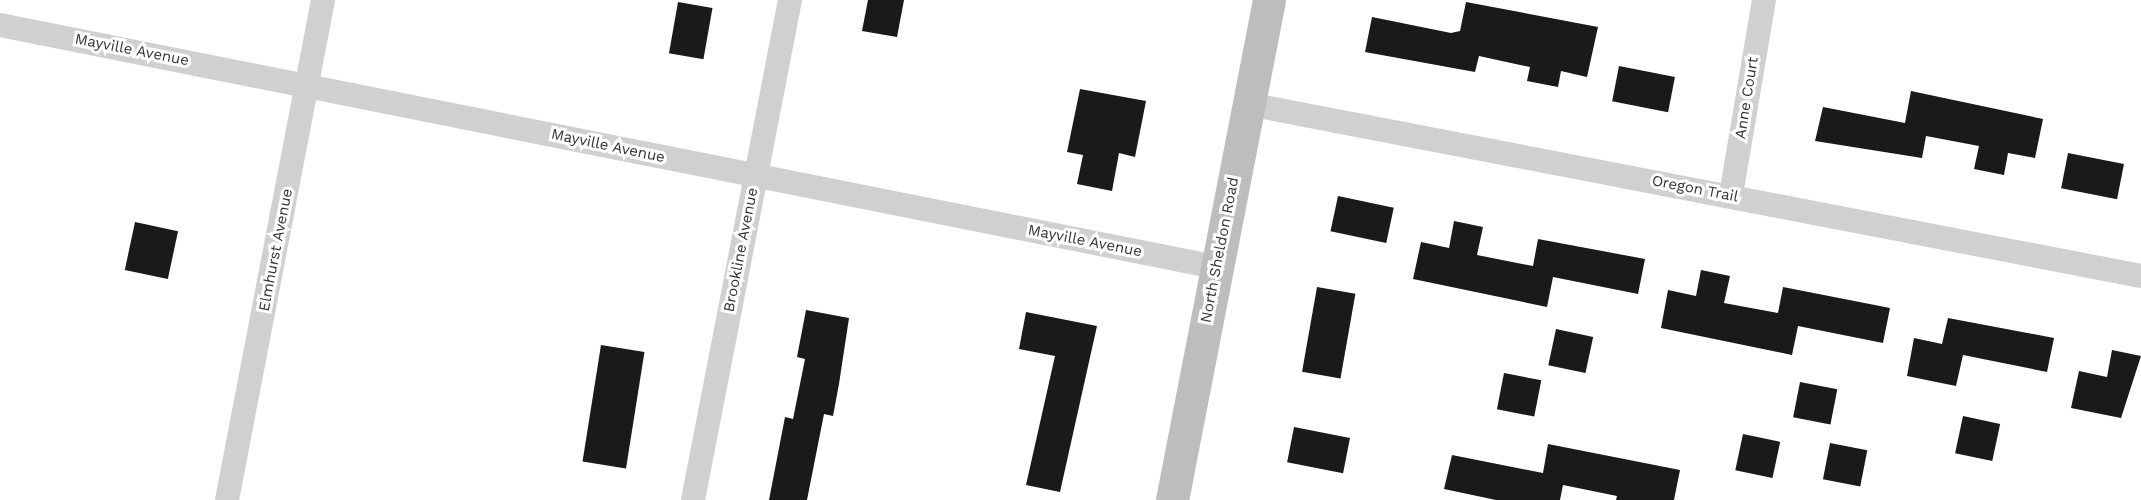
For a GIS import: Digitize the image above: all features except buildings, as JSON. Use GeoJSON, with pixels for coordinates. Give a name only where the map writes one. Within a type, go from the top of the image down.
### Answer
{"type":"FeatureCollection","features":[{"type":"Feature","properties":{"kind":"main road","name":"North Sheldon Road"},"geometry":{"type":"LineString","coordinates":[[1172,500],[1269,0]]}},
{"type":"Feature","properties":{"kind":"street","name":"Elmhurst Avenue"},"geometry":{"type":"LineString","coordinates":[[227,500],[323,0]]}},
{"type":"Feature","properties":{"kind":"street","name":"Brookline Avenue"},"geometry":{"type":"LineString","coordinates":[[693,500],[790,0]]}},
{"type":"Feature","properties":{"kind":"street","name":"Anne Court"},"geometry":{"type":"LineString","coordinates":[[1731,195],[1764,0]]}},
{"type":"Feature","properties":{"kind":"street","name":"Mayville Avenue"},"geometry":{"type":"LineString","coordinates":[[0,25],[307,84],[1216,267]]}},
{"type":"Feature","properties":{"kind":"street","name":"Oregon Trail"},"geometry":{"type":"LineString","coordinates":[[1248,104],[1731,195],[2141,276]]}}]}
